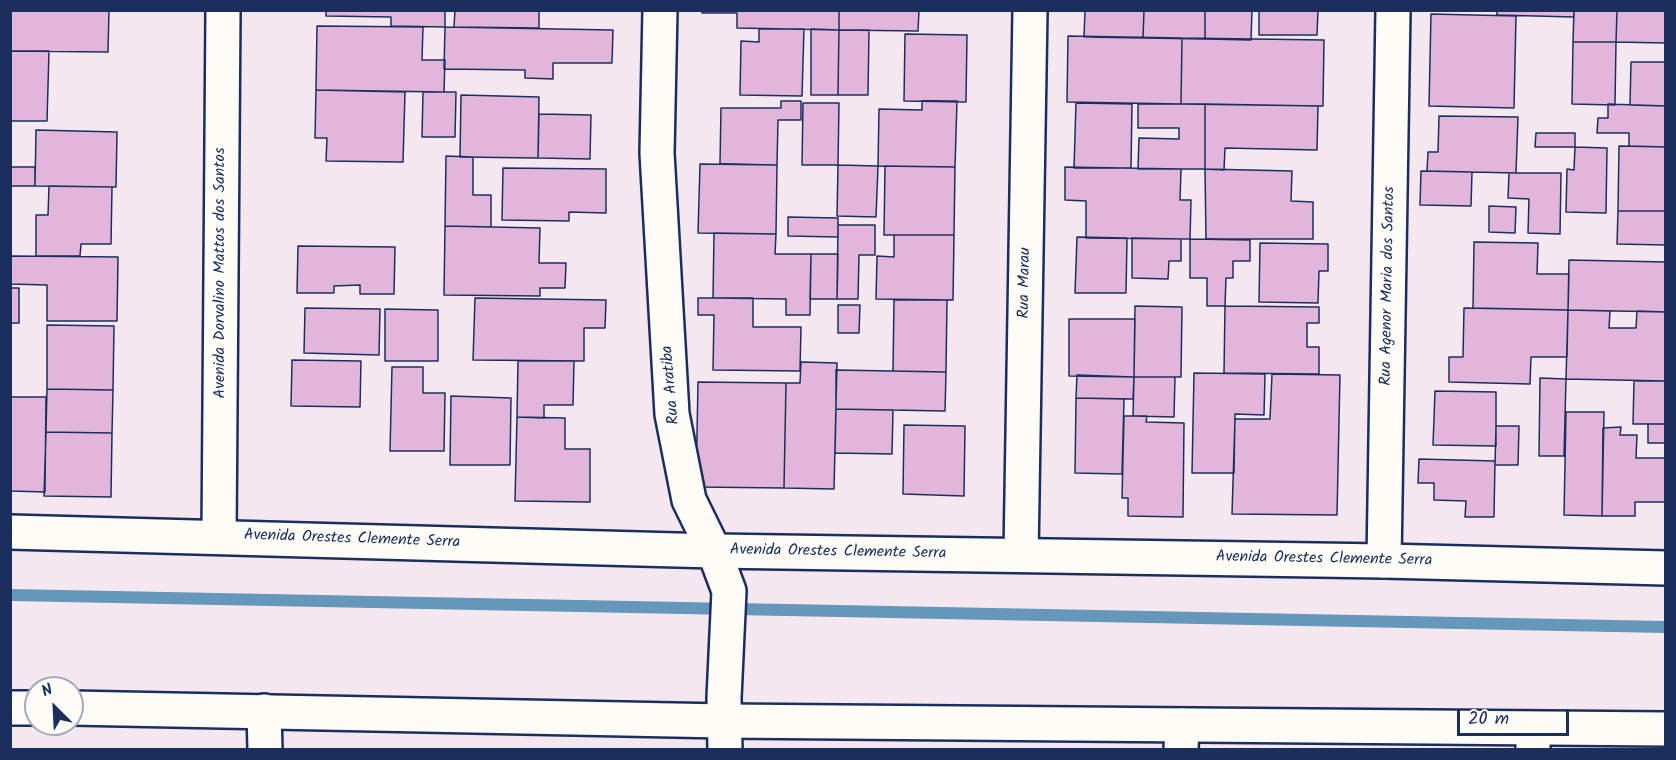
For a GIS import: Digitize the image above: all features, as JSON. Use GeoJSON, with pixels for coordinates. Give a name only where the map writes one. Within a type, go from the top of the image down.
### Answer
{"type":"FeatureCollection","features":[{"type":"Feature","properties":{"kind":"main road","name":"Avenida Dorvalino Mattos dos Santos"},"geometry":{"type":"LineString","coordinates":[[219,536],[223,10]]}},
{"type":"Feature","properties":{"kind":"main road","name":"Rua Aratiba"},"geometry":{"type":"LineString","coordinates":[[660,10],[657,153],[672,414],[688,500],[714,551],[729,591],[724,723]]}},
{"type":"Feature","properties":{"kind":"main road","name":"Rua Marau"},"geometry":{"type":"LineString","coordinates":[[1021,555],[1030,10]]}},
{"type":"Feature","properties":{"kind":"main road","name":"Rua Agenor Maria dos Santos"},"geometry":{"type":"LineString","coordinates":[[1384,561],[1394,10]]}},
{"type":"Feature","properties":{"kind":"main road","name":"Avenida Orestes Clemente Serra"},"geometry":{"type":"LineString","coordinates":[[10,532],[714,551],[1384,561],[1665,568]]}},
{"type":"Feature","properties":{"kind":"main road"},"geometry":{"type":"LineString","coordinates":[[84,708],[724,723],[1181,737],[1533,740],[1665,729]]}},
{"type":"Feature","properties":{"kind":"main road"},"geometry":{"type":"LineString","coordinates":[[264,711],[265,750]]}},
{"type":"Feature","properties":{"kind":"building"},"geometry":{"type":"Polygon","coordinates":[[[10,10],[109,10],[108,52],[10,51],[10,10]]]}},
{"type":"Feature","properties":{"kind":"building"},"geometry":{"type":"Polygon","coordinates":[[[326,10],[445,10],[445,27],[391,26],[391,17],[326,16],[326,10]]]}},
{"type":"Feature","properties":{"kind":"building"},"geometry":{"type":"Polygon","coordinates":[[[455,10],[539,10],[539,28],[454,27],[455,10]]]}},
{"type":"Feature","properties":{"kind":"building"},"geometry":{"type":"Polygon","coordinates":[[[702,10],[839,10],[839,30],[737,28],[737,13],[702,13],[702,10]]]}},
{"type":"Feature","properties":{"kind":"building"},"geometry":{"type":"Polygon","coordinates":[[[839,10],[919,10],[918,31],[839,30],[839,10]]]}},
{"type":"Feature","properties":{"kind":"building"},"geometry":{"type":"Polygon","coordinates":[[[1085,10],[1144,10],[1143,38],[1084,37],[1085,10]]]}},
{"type":"Feature","properties":{"kind":"building"},"geometry":{"type":"Polygon","coordinates":[[[1144,10],[1205,10],[1205,39],[1143,38],[1144,10]]]}},
{"type":"Feature","properties":{"kind":"building"},"geometry":{"type":"Polygon","coordinates":[[[1205,10],[1252,10],[1251,40],[1205,39],[1205,10]]]}},
{"type":"Feature","properties":{"kind":"building"},"geometry":{"type":"Polygon","coordinates":[[[1259,10],[1318,10],[1317,35],[1259,35],[1259,10]]]}},
{"type":"Feature","properties":{"kind":"building"},"geometry":{"type":"Polygon","coordinates":[[[1497,10],[1574,10],[1574,17],[1497,15],[1497,10]]]}},
{"type":"Feature","properties":{"kind":"building"},"geometry":{"type":"Polygon","coordinates":[[[1574,10],[1617,10],[1616,42],[1573,42],[1574,10]]]}},
{"type":"Feature","properties":{"kind":"building"},"geometry":{"type":"Polygon","coordinates":[[[1617,10],[1666,10],[1666,43],[1616,42],[1617,10]]]}},
{"type":"Feature","properties":{"kind":"building"},"geometry":{"type":"Polygon","coordinates":[[[1431,14],[1516,16],[1514,108],[1429,106],[1431,14]]]}},
{"type":"Feature","properties":{"kind":"building"},"geometry":{"type":"Polygon","coordinates":[[[317,26],[423,27],[422,60],[445,60],[444,92],[316,90],[317,26]]]}},
{"type":"Feature","properties":{"kind":"building"},"geometry":{"type":"Polygon","coordinates":[[[445,27],[613,30],[612,63],[553,63],[553,79],[525,78],[525,70],[444,69],[445,27]]]}},
{"type":"Feature","properties":{"kind":"building"},"geometry":{"type":"Polygon","coordinates":[[[759,29],[804,29],[802,96],[740,95],[741,41],[759,42],[759,29]]]}},
{"type":"Feature","properties":{"kind":"building"},"geometry":{"type":"Polygon","coordinates":[[[811,29],[839,30],[838,95],[811,95],[811,29]]]}},
{"type":"Feature","properties":{"kind":"building"},"geometry":{"type":"Polygon","coordinates":[[[839,30],[869,30],[868,95],[838,95],[839,30]]]}},
{"type":"Feature","properties":{"kind":"building"},"geometry":{"type":"Polygon","coordinates":[[[905,34],[967,35],[966,102],[904,101],[905,34]]]}},
{"type":"Feature","properties":{"kind":"building"},"geometry":{"type":"Polygon","coordinates":[[[1068,36],[1182,38],[1181,104],[1067,102],[1068,36]]]}},
{"type":"Feature","properties":{"kind":"building"},"geometry":{"type":"Polygon","coordinates":[[[1182,38],[1324,40],[1323,106],[1181,104],[1182,38]]]}},
{"type":"Feature","properties":{"kind":"building"},"geometry":{"type":"Polygon","coordinates":[[[1573,42],[1616,42],[1615,105],[1572,104],[1573,42]]]}},
{"type":"Feature","properties":{"kind":"building"},"geometry":{"type":"Polygon","coordinates":[[[10,51],[49,51],[47,121],[10,121],[10,51]]]}},
{"type":"Feature","properties":{"kind":"building"},"geometry":{"type":"Polygon","coordinates":[[[1631,62],[1666,62],[1666,106],[1630,105],[1631,62]]]}},
{"type":"Feature","properties":{"kind":"building"},"geometry":{"type":"Polygon","coordinates":[[[316,90],[405,92],[403,162],[326,161],[327,138],[315,138],[316,90]]]}},
{"type":"Feature","properties":{"kind":"building"},"geometry":{"type":"Polygon","coordinates":[[[423,92],[456,92],[455,137],[422,137],[423,92]]]}},
{"type":"Feature","properties":{"kind":"building"},"geometry":{"type":"Polygon","coordinates":[[[461,95],[539,97],[538,158],[460,157],[461,95]]]}},
{"type":"Feature","properties":{"kind":"building"},"geometry":{"type":"Polygon","coordinates":[[[781,101],[801,101],[801,120],[778,120],[777,165],[720,164],[721,108],[781,108],[781,101]]]}},
{"type":"Feature","properties":{"kind":"building"},"geometry":{"type":"Polygon","coordinates":[[[922,101],[957,101],[955,167],[878,166],[879,109],[922,110],[922,101]]]}},
{"type":"Feature","properties":{"kind":"building"},"geometry":{"type":"Polygon","coordinates":[[[803,103],[839,103],[838,165],[802,165],[803,103]]]}},
{"type":"Feature","properties":{"kind":"building"},"geometry":{"type":"Polygon","coordinates":[[[1076,103],[1132,104],[1131,168],[1074,168],[1076,103]]]}},
{"type":"Feature","properties":{"kind":"building"},"geometry":{"type":"Polygon","coordinates":[[[1138,104],[1205,104],[1205,169],[1138,169],[1139,138],[1179,139],[1179,128],[1138,128],[1138,104]]]}},
{"type":"Feature","properties":{"kind":"building"},"geometry":{"type":"Polygon","coordinates":[[[1205,104],[1318,106],[1317,150],[1225,148],[1224,170],[1205,169],[1205,104]]]}},
{"type":"Feature","properties":{"kind":"building"},"geometry":{"type":"Polygon","coordinates":[[[1608,104],[1666,106],[1666,147],[1629,146],[1629,133],[1597,133],[1598,118],[1608,118],[1608,104]]]}},
{"type":"Feature","properties":{"kind":"building"},"geometry":{"type":"Polygon","coordinates":[[[539,114],[591,115],[590,159],[538,158],[539,114]]]}},
{"type":"Feature","properties":{"kind":"building"},"geometry":{"type":"Polygon","coordinates":[[[1439,116],[1518,117],[1516,173],[1427,171],[1428,152],[1438,152],[1439,116]]]}},
{"type":"Feature","properties":{"kind":"building"},"geometry":{"type":"Polygon","coordinates":[[[36,130],[117,132],[116,187],[35,186],[36,130]]]}},
{"type":"Feature","properties":{"kind":"building"},"geometry":{"type":"Polygon","coordinates":[[[1536,133],[1575,133],[1575,147],[1535,147],[1536,133]]]}},
{"type":"Feature","properties":{"kind":"building"},"geometry":{"type":"Polygon","coordinates":[[[1619,146],[1666,147],[1666,211],[1618,211],[1619,146]]]}},
{"type":"Feature","properties":{"kind":"building"},"geometry":{"type":"Polygon","coordinates":[[[1575,147],[1607,148],[1606,213],[1566,212],[1567,169],[1574,170],[1575,147]]]}},
{"type":"Feature","properties":{"kind":"building"},"geometry":{"type":"Polygon","coordinates":[[[446,156],[473,157],[473,195],[491,195],[491,227],[445,226],[446,156]]]}},
{"type":"Feature","properties":{"kind":"building"},"geometry":{"type":"Polygon","coordinates":[[[700,164],[777,165],[776,234],[698,233],[700,164]]]}},
{"type":"Feature","properties":{"kind":"building"},"geometry":{"type":"Polygon","coordinates":[[[838,165],[878,166],[876,217],[837,216],[838,165]]]}},
{"type":"Feature","properties":{"kind":"building"},"geometry":{"type":"Polygon","coordinates":[[[885,166],[955,167],[954,235],[884,235],[885,166]]]}},
{"type":"Feature","properties":{"kind":"building"},"geometry":{"type":"Polygon","coordinates":[[[10,167],[35,167],[35,186],[10,186],[10,167]]]}},
{"type":"Feature","properties":{"kind":"building"},"geometry":{"type":"Polygon","coordinates":[[[1065,167],[1181,169],[1180,200],[1191,200],[1190,239],[1086,238],[1086,201],[1065,200],[1065,167]]]}},
{"type":"Feature","properties":{"kind":"building"},"geometry":{"type":"Polygon","coordinates":[[[503,168],[606,169],[606,213],[569,212],[569,221],[502,220],[503,168]]]}},
{"type":"Feature","properties":{"kind":"building"},"geometry":{"type":"Polygon","coordinates":[[[1205,169],[1292,171],[1291,201],[1313,202],[1313,239],[1206,239],[1205,169]]]}},
{"type":"Feature","properties":{"kind":"building"},"geometry":{"type":"Polygon","coordinates":[[[1421,171],[1472,172],[1471,206],[1420,205],[1421,171]]]}},
{"type":"Feature","properties":{"kind":"building"},"geometry":{"type":"Polygon","coordinates":[[[1509,173],[1561,173],[1560,234],[1528,233],[1529,199],[1508,198],[1509,173]]]}},
{"type":"Feature","properties":{"kind":"building"},"geometry":{"type":"Polygon","coordinates":[[[49,186],[112,187],[111,244],[81,244],[80,256],[36,256],[36,215],[48,215],[49,186]]]}},
{"type":"Feature","properties":{"kind":"building"},"geometry":{"type":"Polygon","coordinates":[[[1489,206],[1516,207],[1515,233],[1489,232],[1489,206]]]}},
{"type":"Feature","properties":{"kind":"building"},"geometry":{"type":"Polygon","coordinates":[[[1618,211],[1666,211],[1666,245],[1617,244],[1618,211]]]}},
{"type":"Feature","properties":{"kind":"building"},"geometry":{"type":"Polygon","coordinates":[[[788,217],[838,218],[838,237],[788,236],[788,217]]]}},
{"type":"Feature","properties":{"kind":"building"},"geometry":{"type":"Polygon","coordinates":[[[838,225],[875,225],[875,255],[859,255],[858,299],[837,299],[838,225]]]}},
{"type":"Feature","properties":{"kind":"building"},"geometry":{"type":"Polygon","coordinates":[[[445,226],[540,228],[539,263],[566,263],[565,288],[540,288],[540,296],[444,295],[445,226]]]}},
{"type":"Feature","properties":{"kind":"building"},"geometry":{"type":"Polygon","coordinates":[[[714,233],[776,234],[775,254],[811,254],[810,315],[786,315],[786,299],[713,298],[714,233]]]}},
{"type":"Feature","properties":{"kind":"building"},"geometry":{"type":"Polygon","coordinates":[[[894,235],[954,235],[953,300],[876,299],[877,256],[894,257],[894,235]]]}},
{"type":"Feature","properties":{"kind":"building"},"geometry":{"type":"Polygon","coordinates":[[[1077,237],[1127,238],[1126,293],[1075,293],[1077,237]]]}},
{"type":"Feature","properties":{"kind":"building"},"geometry":{"type":"Polygon","coordinates":[[[1132,238],[1181,239],[1181,261],[1169,261],[1168,279],[1132,278],[1132,238]]]}},
{"type":"Feature","properties":{"kind":"building"},"geometry":{"type":"Polygon","coordinates":[[[1190,239],[1250,240],[1250,261],[1233,261],[1233,278],[1226,278],[1225,306],[1207,306],[1207,278],[1190,278],[1190,239]]]}},
{"type":"Feature","properties":{"kind":"building"},"geometry":{"type":"Polygon","coordinates":[[[1474,242],[1538,243],[1537,274],[1569,274],[1568,310],[1473,308],[1474,242]]]}},
{"type":"Feature","properties":{"kind":"building"},"geometry":{"type":"Polygon","coordinates":[[[1260,243],[1328,244],[1328,271],[1319,271],[1318,303],[1259,302],[1260,243]]]}},
{"type":"Feature","properties":{"kind":"building"},"geometry":{"type":"Polygon","coordinates":[[[298,246],[395,247],[394,294],[360,294],[360,285],[334,286],[334,293],[297,293],[298,246]]]}},
{"type":"Feature","properties":{"kind":"building"},"geometry":{"type":"Polygon","coordinates":[[[811,254],[838,254],[837,299],[810,299],[811,254]]]}},
{"type":"Feature","properties":{"kind":"building"},"geometry":{"type":"Polygon","coordinates":[[[10,256],[118,257],[117,321],[47,321],[47,285],[10,284],[10,256]]]}},
{"type":"Feature","properties":{"kind":"building"},"geometry":{"type":"Polygon","coordinates":[[[1569,260],[1666,262],[1666,312],[1568,310],[1569,260]]]}},
{"type":"Feature","properties":{"kind":"building"},"geometry":{"type":"Polygon","coordinates":[[[10,288],[19,288],[19,323],[10,323],[10,288]]]}},
{"type":"Feature","properties":{"kind":"building"},"geometry":{"type":"Polygon","coordinates":[[[475,298],[606,300],[605,328],[584,328],[584,361],[473,360],[475,298]]]}},
{"type":"Feature","properties":{"kind":"building"},"geometry":{"type":"Polygon","coordinates":[[[698,298],[753,298],[753,327],[801,327],[800,371],[713,370],[714,315],[698,315],[698,298]]]}},
{"type":"Feature","properties":{"kind":"building"},"geometry":{"type":"Polygon","coordinates":[[[894,300],[947,300],[946,372],[893,371],[894,300]]]}},
{"type":"Feature","properties":{"kind":"building"},"geometry":{"type":"Polygon","coordinates":[[[838,305],[860,305],[859,333],[838,333],[838,305]]]}},
{"type":"Feature","properties":{"kind":"building"},"geometry":{"type":"Polygon","coordinates":[[[1135,306],[1182,307],[1181,377],[1134,377],[1135,306]]]}},
{"type":"Feature","properties":{"kind":"building"},"geometry":{"type":"Polygon","coordinates":[[[1225,306],[1319,307],[1319,323],[1307,323],[1307,347],[1319,347],[1319,374],[1224,373],[1225,306]]]}},
{"type":"Feature","properties":{"kind":"building"},"geometry":{"type":"Polygon","coordinates":[[[305,308],[380,309],[379,355],[304,353],[305,308]]]}},
{"type":"Feature","properties":{"kind":"building"},"geometry":{"type":"Polygon","coordinates":[[[1464,308],[1568,310],[1567,357],[1531,357],[1530,384],[1449,382],[1449,357],[1463,357],[1464,308]]]}},
{"type":"Feature","properties":{"kind":"building"},"geometry":{"type":"Polygon","coordinates":[[[385,309],[438,310],[438,361],[385,361],[385,309]]]}},
{"type":"Feature","properties":{"kind":"building"},"geometry":{"type":"Polygon","coordinates":[[[1568,310],[1610,311],[1609,328],[1636,328],[1637,311],[1666,312],[1666,381],[1566,379],[1568,310]]]}},
{"type":"Feature","properties":{"kind":"building"},"geometry":{"type":"Polygon","coordinates":[[[1069,319],[1135,319],[1134,377],[1069,376],[1069,319]]]}},
{"type":"Feature","properties":{"kind":"building"},"geometry":{"type":"Polygon","coordinates":[[[47,325],[114,326],[113,390],[47,389],[47,325]]]}},
{"type":"Feature","properties":{"kind":"building"},"geometry":{"type":"Polygon","coordinates":[[[292,360],[361,361],[360,407],[291,406],[292,360]]]}},
{"type":"Feature","properties":{"kind":"building"},"geometry":{"type":"Polygon","coordinates":[[[518,361],[574,361],[573,405],[544,405],[544,418],[517,417],[518,361]]]}},
{"type":"Feature","properties":{"kind":"building"},"geometry":{"type":"Polygon","coordinates":[[[801,362],[837,363],[834,489],[784,488],[786,383],[800,383],[801,362]]]}},
{"type":"Feature","properties":{"kind":"building"},"geometry":{"type":"Polygon","coordinates":[[[392,367],[423,367],[423,393],[445,393],[444,451],[390,451],[392,367]]]}},
{"type":"Feature","properties":{"kind":"building"},"geometry":{"type":"Polygon","coordinates":[[[836,370],[946,372],[945,411],[836,409],[836,370]]]}},
{"type":"Feature","properties":{"kind":"building"},"geometry":{"type":"Polygon","coordinates":[[[1194,373],[1265,374],[1264,415],[1235,414],[1234,473],[1192,473],[1194,373]]]}},
{"type":"Feature","properties":{"kind":"building"},"geometry":{"type":"Polygon","coordinates":[[[1272,374],[1340,375],[1337,515],[1232,514],[1235,419],[1270,419],[1272,374]]]}},
{"type":"Feature","properties":{"kind":"building"},"geometry":{"type":"Polygon","coordinates":[[[1077,375],[1134,377],[1133,399],[1076,398],[1077,375]]]}},
{"type":"Feature","properties":{"kind":"building"},"geometry":{"type":"Polygon","coordinates":[[[1134,377],[1175,377],[1174,417],[1133,416],[1134,377]]]}},
{"type":"Feature","properties":{"kind":"building"},"geometry":{"type":"Polygon","coordinates":[[[1540,378],[1566,379],[1564,456],[1539,456],[1540,378]]]}},
{"type":"Feature","properties":{"kind":"building"},"geometry":{"type":"Polygon","coordinates":[[[1634,381],[1666,381],[1666,424],[1633,424],[1634,381]]]}},
{"type":"Feature","properties":{"kind":"building"},"geometry":{"type":"Polygon","coordinates":[[[698,382],[786,383],[784,488],[696,487],[698,382]]]}},
{"type":"Feature","properties":{"kind":"building"},"geometry":{"type":"Polygon","coordinates":[[[47,389],[113,390],[112,433],[46,432],[47,389]]]}},
{"type":"Feature","properties":{"kind":"building"},"geometry":{"type":"Polygon","coordinates":[[[1435,391],[1496,392],[1496,446],[1433,445],[1435,391]]]}},
{"type":"Feature","properties":{"kind":"building"},"geometry":{"type":"Polygon","coordinates":[[[451,396],[511,398],[510,465],[450,465],[451,396]]]}},
{"type":"Feature","properties":{"kind":"building"},"geometry":{"type":"Polygon","coordinates":[[[10,397],[46,397],[45,492],[10,491],[10,397]]]}},
{"type":"Feature","properties":{"kind":"building"},"geometry":{"type":"Polygon","coordinates":[[[1076,398],[1124,399],[1122,474],[1075,473],[1076,398]]]}},
{"type":"Feature","properties":{"kind":"building"},"geometry":{"type":"Polygon","coordinates":[[[836,409],[893,410],[892,454],[835,453],[836,409]]]}},
{"type":"Feature","properties":{"kind":"building"},"geometry":{"type":"Polygon","coordinates":[[[1566,412],[1604,412],[1602,516],[1564,515],[1566,412]]]}},
{"type":"Feature","properties":{"kind":"building"},"geometry":{"type":"Polygon","coordinates":[[[1124,416],[1147,416],[1146,422],[1184,423],[1183,517],[1128,516],[1128,498],[1122,498],[1124,416]]]}},
{"type":"Feature","properties":{"kind":"building"},"geometry":{"type":"Polygon","coordinates":[[[517,417],[565,418],[565,449],[590,449],[590,502],[515,501],[517,417]]]}},
{"type":"Feature","properties":{"kind":"building"},"geometry":{"type":"Polygon","coordinates":[[[1648,424],[1666,424],[1666,443],[1648,443],[1648,424]]]}},
{"type":"Feature","properties":{"kind":"building"},"geometry":{"type":"Polygon","coordinates":[[[904,425],[965,426],[964,496],[903,494],[904,425]]]}},
{"type":"Feature","properties":{"kind":"building"},"geometry":{"type":"Polygon","coordinates":[[[1496,426],[1519,426],[1518,465],[1495,465],[1496,426]]]}},
{"type":"Feature","properties":{"kind":"building"},"geometry":{"type":"Polygon","coordinates":[[[1621,427],[1620,435],[1637,435],[1636,458],[1666,458],[1666,502],[1635,502],[1635,516],[1602,516],[1603,428],[1621,427]]]}},
{"type":"Feature","properties":{"kind":"building"},"geometry":{"type":"Polygon","coordinates":[[[46,432],[112,433],[111,497],[44,496],[46,432]]]}},
{"type":"Feature","properties":{"kind":"building"},"geometry":{"type":"Polygon","coordinates":[[[1419,459],[1495,461],[1494,517],[1465,517],[1466,501],[1434,500],[1434,483],[1418,483],[1419,459]]]}},
{"type":"Feature","properties":{"kind":"waterway"},"geometry":{"type":"LineString","coordinates":[[10,595],[1666,627]]}}]}
